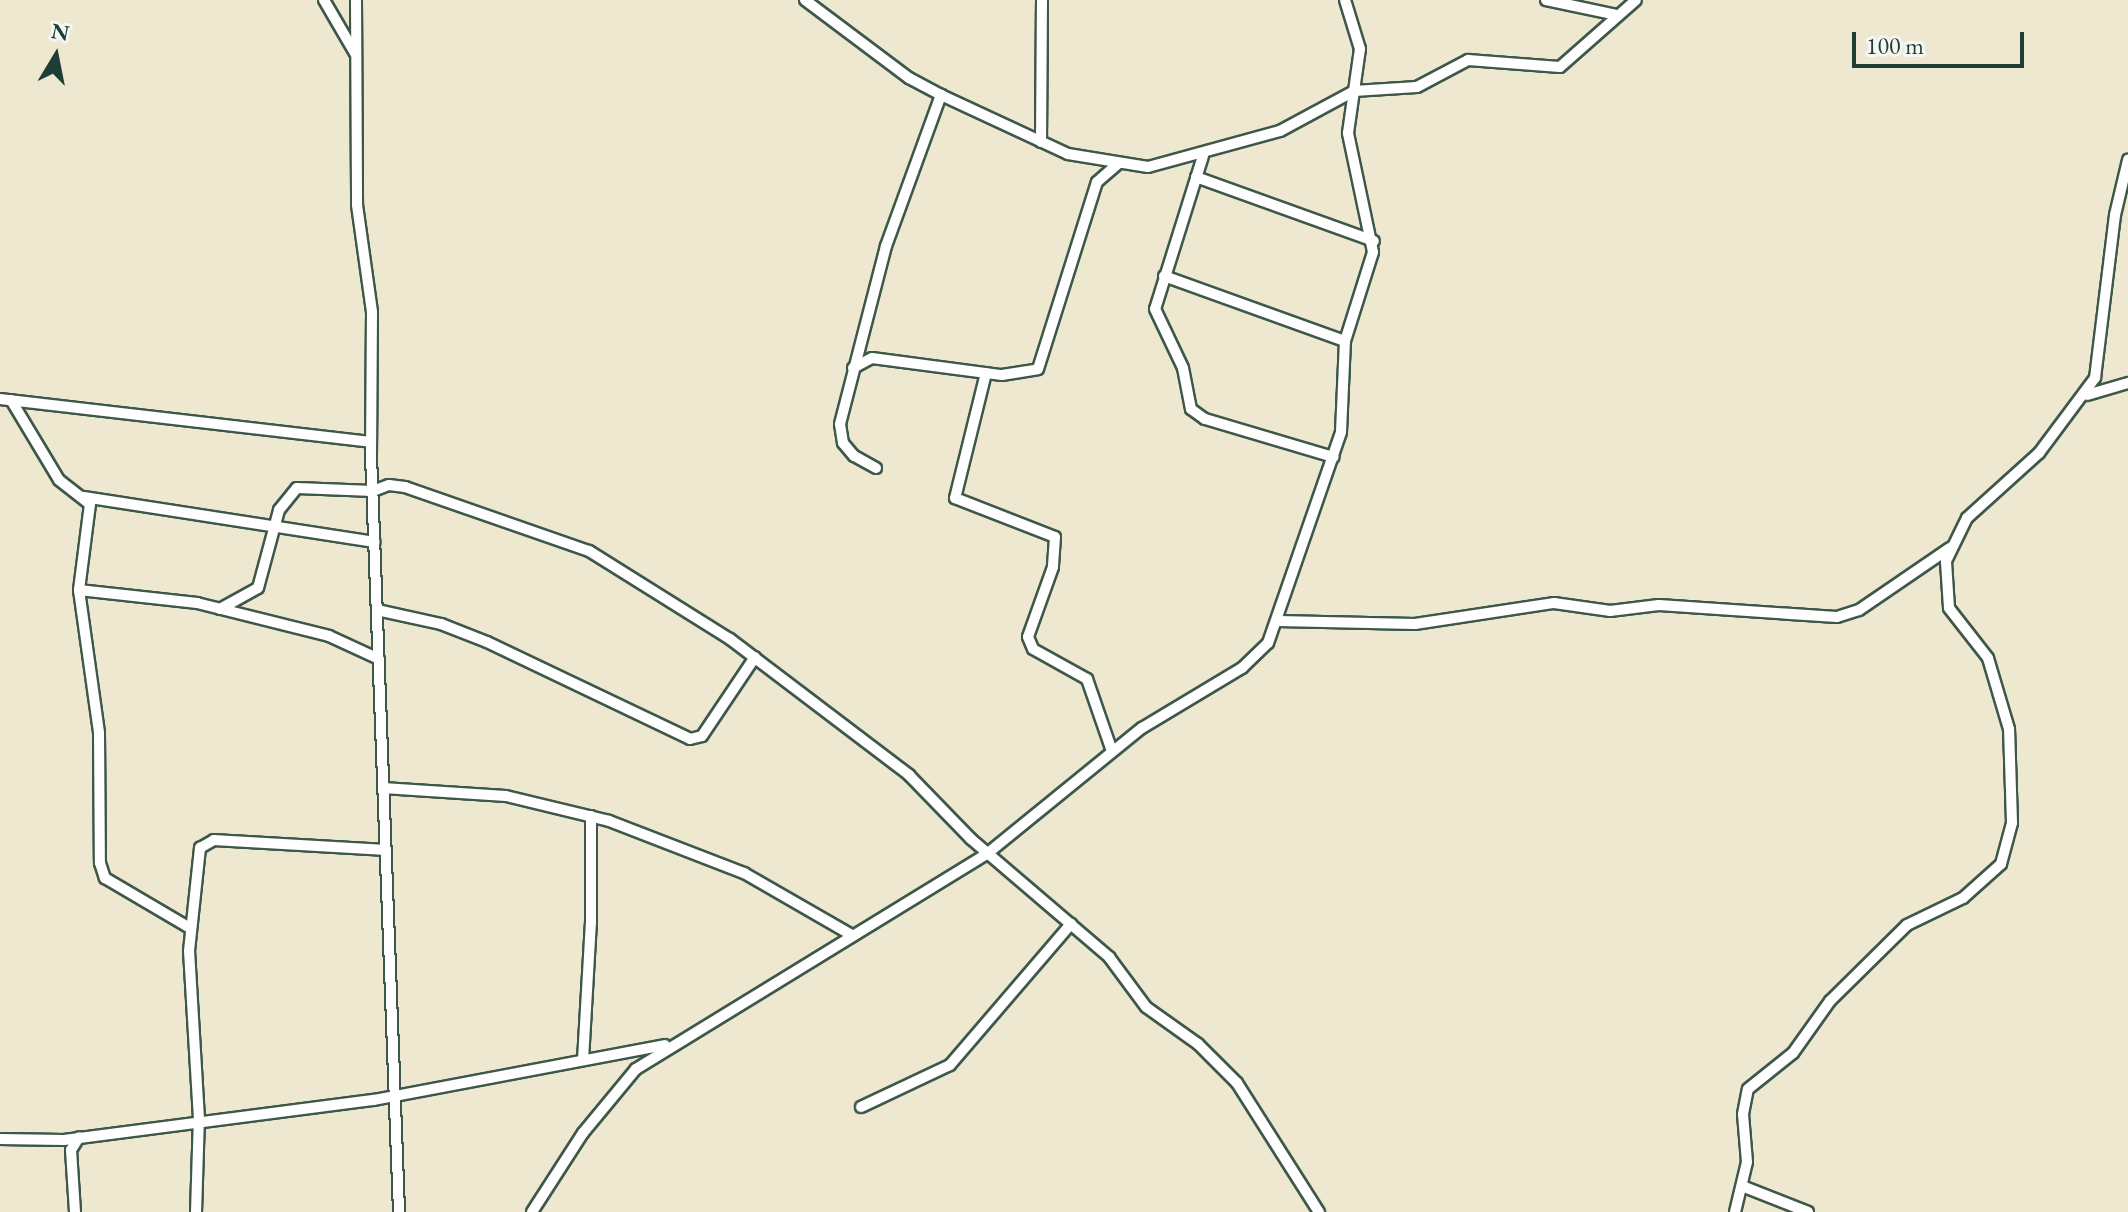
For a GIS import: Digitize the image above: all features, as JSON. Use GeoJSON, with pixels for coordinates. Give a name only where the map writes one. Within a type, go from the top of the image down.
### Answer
{"type":"FeatureCollection","features":[{"type":"Feature","properties":{"kind":"street"},"geometry":{"type":"LineString","coordinates":[[324,0],[356,55]]}},
{"type":"Feature","properties":{"kind":"street"},"geometry":{"type":"LineString","coordinates":[[356,0],[357,205],[372,312],[371,442],[399,1212]]}},
{"type":"Feature","properties":{"kind":"street"},"geometry":{"type":"LineString","coordinates":[[805,0],[909,78],[941,95],[1082,158],[1148,167],[1203,156],[1280,131],[1354,91],[1402,91],[1477,58],[1560,67],[1636,0]]}},
{"type":"Feature","properties":{"kind":"street"},"geometry":{"type":"LineString","coordinates":[[1041,142],[1042,0]]}},
{"type":"Feature","properties":{"kind":"street"},"geometry":{"type":"LineString","coordinates":[[532,1212],[617,1090],[674,1043],[988,853],[1112,751],[1178,704],[1242,668],[1268,643],[1333,457],[1346,395],[1345,341],[1374,241],[1348,133],[1360,49],[1345,0]]}},
{"type":"Feature","properties":{"kind":"street"},"geometry":{"type":"LineString","coordinates":[[1546,0],[1617,15]]}},
{"type":"Feature","properties":{"kind":"street"},"geometry":{"type":"LineString","coordinates":[[876,468],[854,456],[840,436],[853,368],[886,246],[941,95]]}},
{"type":"Feature","properties":{"kind":"street"},"geometry":{"type":"LineString","coordinates":[[1203,156],[1164,276],[1156,318],[1183,368],[1194,412],[1333,457]]}},
{"type":"Feature","properties":{"kind":"street"},"geometry":{"type":"LineString","coordinates":[[1735,1212],[1747,1162],[1743,1114],[1748,1089],[1793,1053],[1830,1001],[1907,925],[1992,878],[2008,846],[2012,823],[2009,729],[1988,658],[1949,608],[1945,572],[1950,548],[1967,518],[2039,453],[2087,395],[2101,353],[2115,215],[2128,160]]}},
{"type":"Feature","properties":{"kind":"street"},"geometry":{"type":"LineString","coordinates":[[853,368],[872,358],[986,373],[1026,375],[1043,363],[1097,182],[1118,164]]}},
{"type":"Feature","properties":{"kind":"street"},"geometry":{"type":"LineString","coordinates":[[1196,177],[1374,241]]}},
{"type":"Feature","properties":{"kind":"street"},"geometry":{"type":"LineString","coordinates":[[1164,276],[1345,341]]}},
{"type":"Feature","properties":{"kind":"street"},"geometry":{"type":"LineString","coordinates":[[986,373],[954,496],[1055,537],[1053,567],[1028,637],[1033,649],[1079,673],[1094,688],[1112,751]]}},
{"type":"Feature","properties":{"kind":"street"},"geometry":{"type":"LineString","coordinates":[[2087,395],[2128,383]]}},
{"type":"Feature","properties":{"kind":"street"},"geometry":{"type":"LineString","coordinates":[[6,400],[371,442]]}},
{"type":"Feature","properties":{"kind":"street"},"geometry":{"type":"LineString","coordinates":[[6,400],[59,480],[84,497],[375,542]]}},
{"type":"Feature","properties":{"kind":"street"},"geometry":{"type":"LineString","coordinates":[[220,609],[258,588],[267,570],[274,526],[284,499],[297,488],[373,491],[389,485],[405,487],[589,551],[755,657],[909,775],[988,853],[1119,968],[1146,1007],[1198,1044],[1248,1095],[1288,1168],[1319,1212]]}},
{"type":"Feature","properties":{"kind":"street"},"geometry":{"type":"LineString","coordinates":[[84,497],[90,511],[79,590],[99,733],[100,863],[105,878],[190,928]]}},
{"type":"Feature","properties":{"kind":"street"},"geometry":{"type":"LineString","coordinates":[[1278,621],[1415,624],[1554,603],[1610,611],[1659,605],[1837,617],[1859,610],[1950,548]]}},
{"type":"Feature","properties":{"kind":"street"},"geometry":{"type":"LineString","coordinates":[[79,590],[170,597],[329,636],[379,659]]}},
{"type":"Feature","properties":{"kind":"street"},"geometry":{"type":"LineString","coordinates":[[377,610],[441,624],[487,642],[690,739],[702,736],[755,657]]}},
{"type":"Feature","properties":{"kind":"street"},"geometry":{"type":"LineString","coordinates":[[383,788],[506,796],[591,816],[744,873],[852,935]]}},
{"type":"Feature","properties":{"kind":"street"},"geometry":{"type":"LineString","coordinates":[[583,1060],[591,923],[591,816]]}},
{"type":"Feature","properties":{"kind":"street"},"geometry":{"type":"LineString","coordinates":[[196,1212],[199,1119],[191,1041],[190,928],[197,854],[208,842],[386,850]]}},
{"type":"Feature","properties":{"kind":"street"},"geometry":{"type":"LineString","coordinates":[[861,1107],[950,1065],[1071,924]]}},
{"type":"Feature","properties":{"kind":"street"},"geometry":{"type":"LineString","coordinates":[[0,1139],[47,1142],[396,1094],[674,1043]]}},
{"type":"Feature","properties":{"kind":"street"},"geometry":{"type":"LineString","coordinates":[[75,1212],[71,1150],[79,1137]]}},
{"type":"Feature","properties":{"kind":"street"},"geometry":{"type":"LineString","coordinates":[[1742,1186],[1808,1212]]}}]}
